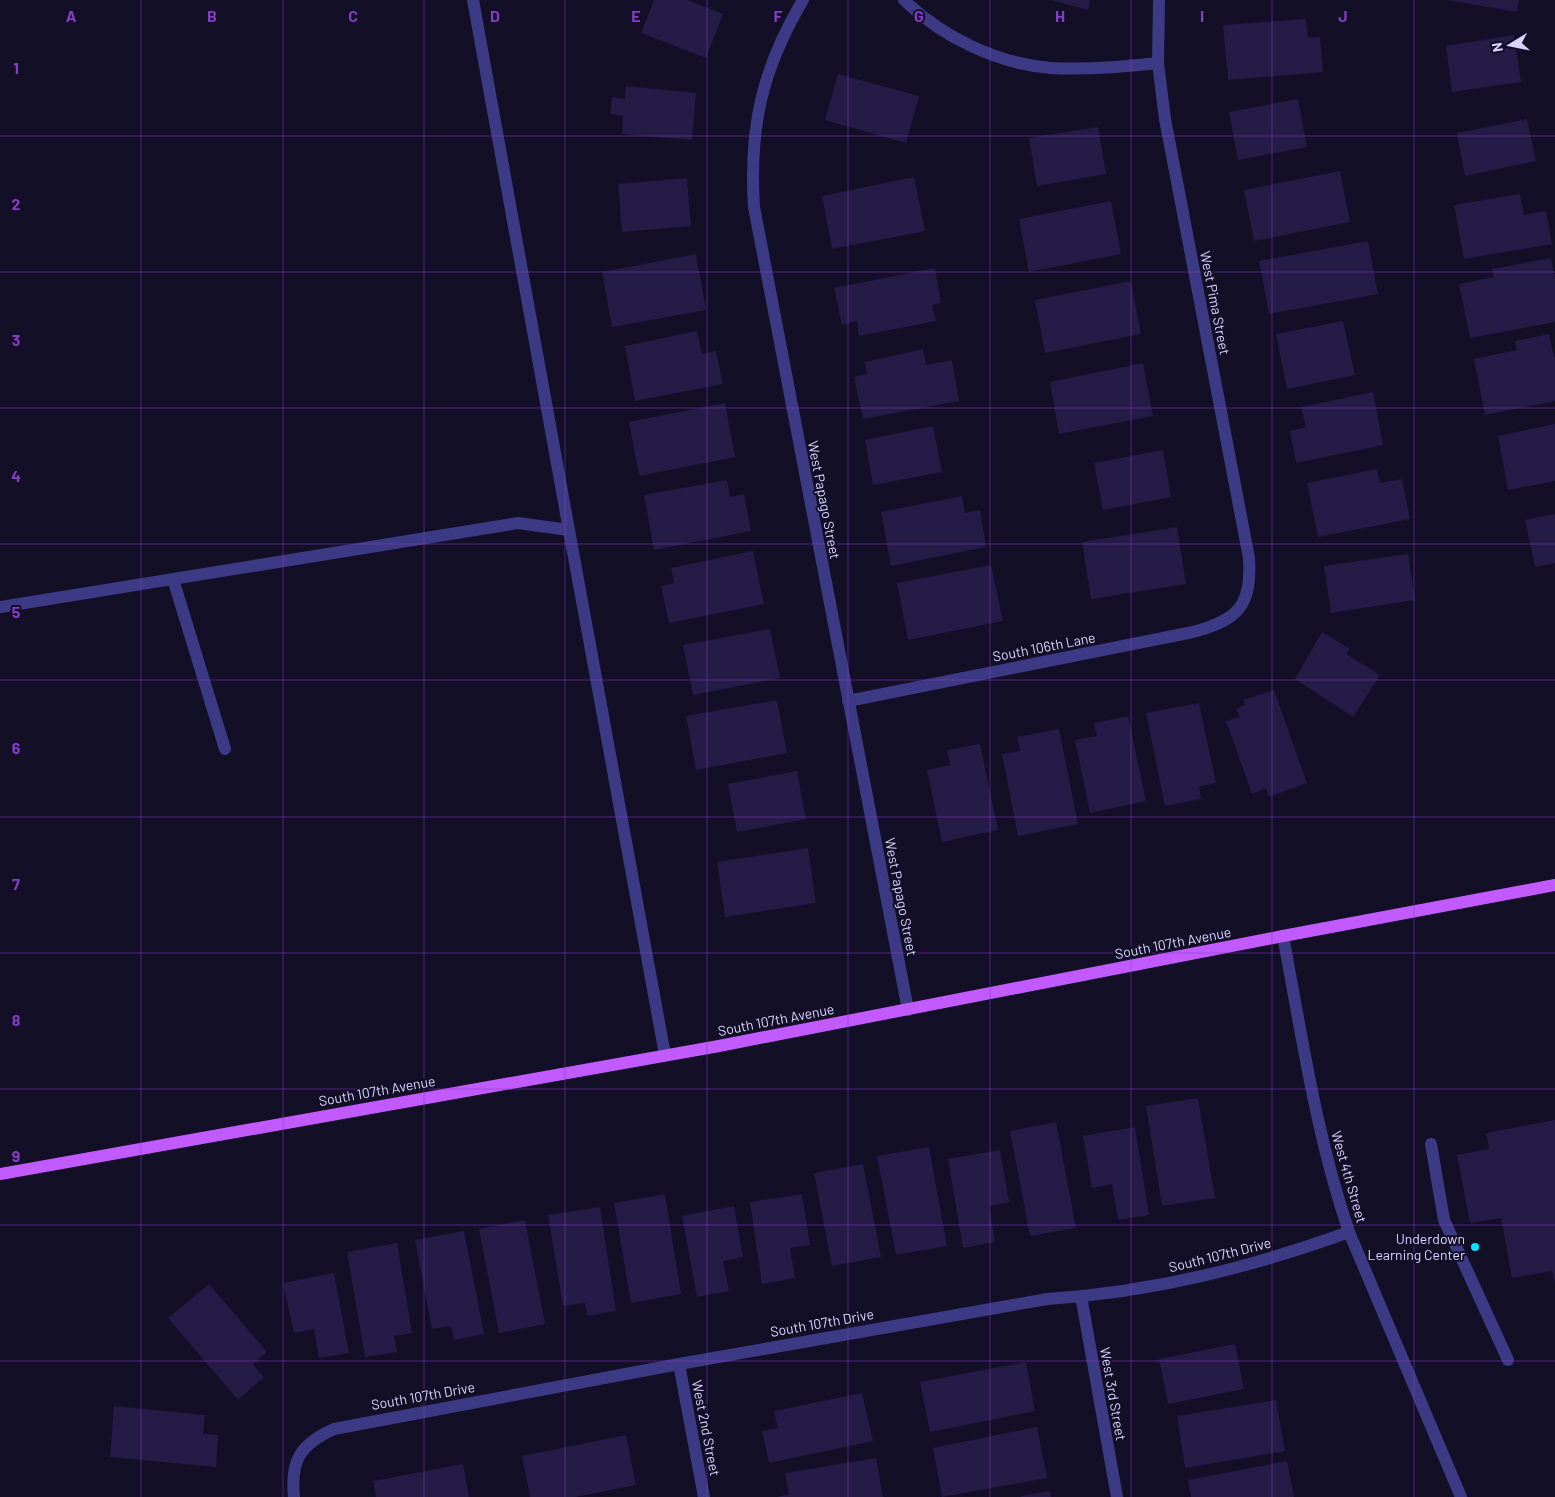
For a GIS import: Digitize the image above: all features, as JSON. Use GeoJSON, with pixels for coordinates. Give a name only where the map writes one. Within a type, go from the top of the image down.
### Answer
{"type":"FeatureCollection","features":[{"type":"Feature","properties":{"kind":"main road","name":"South 107th Avenue"},"geometry":{"type":"LineString","coordinates":[[0,1174],[908,1010],[1283,936],[1555,885]]}},
{"type":"Feature","properties":{"kind":"street"},"geometry":{"type":"LineString","coordinates":[[472,0],[665,1055]]}},
{"type":"Feature","properties":{"kind":"street","name":"West Papago Street"},"geometry":{"type":"LineString","coordinates":[[803,0],[782,36],[759,103],[754,138],[752,180],[754,206],[908,1010]]}},
{"type":"Feature","properties":{"kind":"street"},"geometry":{"type":"LineString","coordinates":[[904,0],[933,24],[958,39],[988,53],[1016,62],[1050,68],[1086,68],[1158,63]]}},
{"type":"Feature","properties":{"kind":"street","name":"West Pima Street"},"geometry":{"type":"LineString","coordinates":[[1159,0],[1158,63],[1165,119],[1249,558],[1248,592],[1240,609]]}},
{"type":"Feature","properties":{"kind":"street"},"geometry":{"type":"LineString","coordinates":[[0,606],[518,523],[569,530]]}},
{"type":"Feature","properties":{"kind":"street"},"geometry":{"type":"LineString","coordinates":[[173,579],[225,750]]}},
{"type":"Feature","properties":{"kind":"street","name":"South 106th Lane"},"geometry":{"type":"LineString","coordinates":[[848,702],[1193,632],[1227,620],[1240,609]]}},
{"type":"Feature","properties":{"kind":"street","name":"West 4th Street"},"geometry":{"type":"LineString","coordinates":[[1283,936],[1316,1116],[1336,1193],[1349,1232],[1461,1497]]}},
{"type":"Feature","properties":{"kind":"street"},"geometry":{"type":"LineString","coordinates":[[1431,1144],[1444,1220],[1508,1360]]}},
{"type":"Feature","properties":{"kind":"street","name":"South 107th Drive"},"geometry":{"type":"LineString","coordinates":[[294,1497],[295,1466],[303,1449],[317,1437],[334,1429],[679,1364],[1047,1299],[1128,1290],[1228,1271],[1349,1232]]}},
{"type":"Feature","properties":{"kind":"street","name":"West 3rd Street"},"geometry":{"type":"LineString","coordinates":[[1081,1296],[1117,1497]]}},
{"type":"Feature","properties":{"kind":"street","name":"West 2nd Street"},"geometry":{"type":"LineString","coordinates":[[679,1364],[704,1497]]}},
{"type":"Feature","properties":{"kind":"building"},"geometry":{"type":"Polygon","coordinates":[[[654,0],[687,0],[723,14],[706,58],[641,33],[654,0]]]}},
{"type":"Feature","properties":{"kind":"building"},"geometry":{"type":"Polygon","coordinates":[[[1051,0],[1090,0],[1088,10],[1051,0]]]}},
{"type":"Feature","properties":{"kind":"building"},"geometry":{"type":"Polygon","coordinates":[[[1447,0],[1519,0],[1517,12],[1447,0]]]}},
{"type":"Feature","properties":{"kind":"building"},"geometry":{"type":"Polygon","coordinates":[[[1306,19],[1308,38],[1320,37],[1323,72],[1228,80],[1223,25],[1306,19]]]}},
{"type":"Feature","properties":{"kind":"building"},"geometry":{"type":"Polygon","coordinates":[[[1514,35],[1521,82],[1452,92],[1446,46],[1514,35]]]}},
{"type":"Feature","properties":{"kind":"building"},"geometry":{"type":"Polygon","coordinates":[[[838,74],[919,96],[906,143],[825,120],[838,74]]]}},
{"type":"Feature","properties":{"kind":"building"},"geometry":{"type":"Polygon","coordinates":[[[626,86],[696,93],[692,140],[622,134],[623,116],[610,114],[612,97],[625,99],[626,86]]]}},
{"type":"Feature","properties":{"kind":"building"},"geometry":{"type":"Polygon","coordinates":[[[1298,99],[1307,147],[1238,160],[1229,112],[1298,99]]]}},
{"type":"Feature","properties":{"kind":"building"},"geometry":{"type":"Polygon","coordinates":[[[1527,119],[1536,161],[1465,176],[1457,133],[1527,119]]]}},
{"type":"Feature","properties":{"kind":"building"},"geometry":{"type":"Polygon","coordinates":[[[1098,127],[1106,174],[1037,186],[1029,138],[1098,127]]]}},
{"type":"Feature","properties":{"kind":"building"},"geometry":{"type":"Polygon","coordinates":[[[1340,171],[1350,222],[1254,241],[1244,190],[1340,171]]]}},
{"type":"Feature","properties":{"kind":"building"},"geometry":{"type":"Polygon","coordinates":[[[914,177],[925,231],[832,249],[822,196],[914,177]]]}},
{"type":"Feature","properties":{"kind":"building"},"geometry":{"type":"Polygon","coordinates":[[[687,178],[691,226],[622,232],[618,184],[687,178]]]}},
{"type":"Feature","properties":{"kind":"building"},"geometry":{"type":"Polygon","coordinates":[[[1520,194],[1524,215],[1546,211],[1552,244],[1464,259],[1454,205],[1520,194]]]}},
{"type":"Feature","properties":{"kind":"building"},"geometry":{"type":"Polygon","coordinates":[[[1111,201],[1121,254],[1029,272],[1019,219],[1111,201]]]}},
{"type":"Feature","properties":{"kind":"building"},"geometry":{"type":"Polygon","coordinates":[[[1368,241],[1378,294],[1269,314],[1259,261],[1368,241]]]}},
{"type":"Feature","properties":{"kind":"building"},"geometry":{"type":"Polygon","coordinates":[[[696,254],[706,310],[612,327],[602,272],[696,254]]]}},
{"type":"Feature","properties":{"kind":"building"},"geometry":{"type":"Polygon","coordinates":[[[1551,258],[1555,279],[1555,322],[1470,338],[1459,284],[1494,277],[1492,269],[1551,258]]]}},
{"type":"Feature","properties":{"kind":"building"},"geometry":{"type":"Polygon","coordinates":[[[935,268],[941,303],[932,305],[936,321],[859,336],[857,321],[842,325],[834,288],[935,268]]]}},
{"type":"Feature","properties":{"kind":"building"},"geometry":{"type":"Polygon","coordinates":[[[1131,281],[1141,334],[1045,353],[1035,300],[1131,281]]]}},
{"type":"Feature","properties":{"kind":"building"},"geometry":{"type":"Polygon","coordinates":[[[1343,321],[1355,375],[1287,389],[1276,334],[1343,321]]]}},
{"type":"Feature","properties":{"kind":"building"},"geometry":{"type":"Polygon","coordinates":[[[697,331],[702,354],[716,351],[723,384],[635,401],[625,346],[697,331]]]}},
{"type":"Feature","properties":{"kind":"building"},"geometry":{"type":"Polygon","coordinates":[[[1549,334],[1555,356],[1555,401],[1485,415],[1474,359],[1517,350],[1515,341],[1549,334]]]}},
{"type":"Feature","properties":{"kind":"building"},"geometry":{"type":"Polygon","coordinates":[[[923,349],[926,365],[952,360],[959,401],[863,419],[854,377],[867,374],[865,362],[923,349]]]}},
{"type":"Feature","properties":{"kind":"building"},"geometry":{"type":"Polygon","coordinates":[[[1143,363],[1153,416],[1059,434],[1050,382],[1143,363]]]}},
{"type":"Feature","properties":{"kind":"building"},"geometry":{"type":"Polygon","coordinates":[[[1373,392],[1383,445],[1296,463],[1290,431],[1306,427],[1301,407],[1373,392]]]}},
{"type":"Feature","properties":{"kind":"building"},"geometry":{"type":"Polygon","coordinates":[[[725,403],[735,457],[639,476],[629,422],[725,403]]]}},
{"type":"Feature","properties":{"kind":"building"},"geometry":{"type":"Polygon","coordinates":[[[1555,424],[1555,481],[1508,490],[1498,436],[1555,424]]]}},
{"type":"Feature","properties":{"kind":"building"},"geometry":{"type":"Polygon","coordinates":[[[933,426],[942,472],[873,485],[865,440],[933,426]]]}},
{"type":"Feature","properties":{"kind":"building"},"geometry":{"type":"Polygon","coordinates":[[[1163,450],[1171,497],[1103,510],[1094,463],[1163,450]]]}},
{"type":"Feature","properties":{"kind":"building"},"geometry":{"type":"Polygon","coordinates":[[[1377,469],[1380,483],[1402,479],[1410,519],[1318,537],[1307,483],[1377,469]]]}},
{"type":"Feature","properties":{"kind":"building"},"geometry":{"type":"Polygon","coordinates":[[[727,480],[730,497],[744,494],[751,531],[654,550],[644,495],[727,480]]]}},
{"type":"Feature","properties":{"kind":"building"},"geometry":{"type":"Polygon","coordinates":[[[962,496],[965,513],[980,510],[986,547],[891,566],[881,512],[962,496]]]}},
{"type":"Feature","properties":{"kind":"building"},"geometry":{"type":"Polygon","coordinates":[[[1555,514],[1555,563],[1535,567],[1525,520],[1555,514]]]}},
{"type":"Feature","properties":{"kind":"building"},"geometry":{"type":"Polygon","coordinates":[[[1177,527],[1186,584],[1091,599],[1082,542],[1177,527]]]}},
{"type":"Feature","properties":{"kind":"building"},"geometry":{"type":"Polygon","coordinates":[[[753,551],[764,604],[669,623],[661,586],[674,583],[671,568],[753,551]]]}},
{"type":"Feature","properties":{"kind":"building"},"geometry":{"type":"Polygon","coordinates":[[[1408,554],[1415,600],[1331,613],[1324,566],[1408,554]]]}},
{"type":"Feature","properties":{"kind":"building"},"geometry":{"type":"Polygon","coordinates":[[[991,565],[1003,621],[908,640],[897,583],[991,565]]]}},
{"type":"Feature","properties":{"kind":"building"},"geometry":{"type":"Polygon","coordinates":[[[770,629],[780,678],[693,695],[683,645],[770,629]]]}},
{"type":"Feature","properties":{"kind":"building"},"geometry":{"type":"Polygon","coordinates":[[[1322,632],[1350,649],[1346,654],[1380,675],[1353,717],[1295,679],[1322,632]]]}},
{"type":"Feature","properties":{"kind":"building"},"geometry":{"type":"Polygon","coordinates":[[[1274,690],[1307,783],[1269,797],[1266,788],[1252,794],[1226,721],[1240,717],[1236,709],[1245,705],[1243,700],[1274,690]]]}},
{"type":"Feature","properties":{"kind":"building"},"geometry":{"type":"Polygon","coordinates":[[[777,700],[787,753],[696,770],[686,716],[777,700]]]}},
{"type":"Feature","properties":{"kind":"building"},"geometry":{"type":"Polygon","coordinates":[[[1199,703],[1216,783],[1199,787],[1201,799],[1165,806],[1146,713],[1199,703]]]}},
{"type":"Feature","properties":{"kind":"building"},"geometry":{"type":"Polygon","coordinates":[[[1128,716],[1146,801],[1090,813],[1075,740],[1097,736],[1094,723],[1128,716]]]}},
{"type":"Feature","properties":{"kind":"building"},"geometry":{"type":"Polygon","coordinates":[[[1059,729],[1078,824],[1018,836],[1002,754],[1020,751],[1017,737],[1059,729]]]}},
{"type":"Feature","properties":{"kind":"building"},"geometry":{"type":"Polygon","coordinates":[[[980,744],[998,830],[942,842],[927,770],[950,765],[947,750],[980,744]]]}},
{"type":"Feature","properties":{"kind":"building"},"geometry":{"type":"Polygon","coordinates":[[[797,771],[806,819],[737,832],[728,784],[797,771]]]}},
{"type":"Feature","properties":{"kind":"building"},"geometry":{"type":"Polygon","coordinates":[[[808,848],[816,903],[725,917],[717,862],[808,848]]]}},
{"type":"Feature","properties":{"kind":"building"},"geometry":{"type":"Polygon","coordinates":[[[1198,1098],[1215,1198],[1162,1206],[1146,1106],[1198,1098]]]}},
{"type":"Feature","properties":{"kind":"building"},"geometry":{"type":"Polygon","coordinates":[[[1555,1120],[1555,1283],[1552,1271],[1512,1278],[1501,1218],[1470,1223],[1457,1155],[1489,1149],[1486,1133],[1555,1120]]]}},
{"type":"Feature","properties":{"kind":"building"},"geometry":{"type":"Polygon","coordinates":[[[1056,1122],[1076,1228],[1030,1236],[1010,1131],[1056,1122]]]}},
{"type":"Feature","properties":{"kind":"building"},"geometry":{"type":"Polygon","coordinates":[[[1135,1127],[1149,1215],[1118,1220],[1112,1184],[1092,1188],[1083,1136],[1135,1127]]]}},
{"type":"Feature","properties":{"kind":"building"},"geometry":{"type":"Polygon","coordinates":[[[929,1147],[947,1246],[896,1255],[877,1156],[929,1147]]]}},
{"type":"Feature","properties":{"kind":"building"},"geometry":{"type":"Polygon","coordinates":[[[1000,1150],[1009,1202],[989,1206],[995,1242],[963,1248],[948,1159],[1000,1150]]]}},
{"type":"Feature","properties":{"kind":"building"},"geometry":{"type":"Polygon","coordinates":[[[863,1164],[881,1257],[832,1266],[814,1173],[863,1164]]]}},
{"type":"Feature","properties":{"kind":"building"},"geometry":{"type":"Polygon","coordinates":[[[665,1194],[681,1294],[631,1303],[614,1203],[665,1194]]]}},
{"type":"Feature","properties":{"kind":"building"},"geometry":{"type":"Polygon","coordinates":[[[802,1194],[810,1245],[790,1248],[795,1278],[762,1284],[750,1202],[802,1194]]]}},
{"type":"Feature","properties":{"kind":"building"},"geometry":{"type":"Polygon","coordinates":[[[734,1206],[743,1257],[723,1261],[729,1291],[697,1297],[682,1216],[734,1206]]]}},
{"type":"Feature","properties":{"kind":"building"},"geometry":{"type":"Polygon","coordinates":[[[600,1207],[616,1311],[587,1316],[585,1303],[563,1306],[548,1215],[600,1207]]]}},
{"type":"Feature","properties":{"kind":"building"},"geometry":{"type":"Polygon","coordinates":[[[525,1220],[545,1324],[499,1333],[479,1229],[525,1220]]]}},
{"type":"Feature","properties":{"kind":"building"},"geometry":{"type":"Polygon","coordinates":[[[464,1231],[484,1334],[454,1340],[451,1326],[432,1329],[415,1240],[464,1231]]]}},
{"type":"Feature","properties":{"kind":"building"},"geometry":{"type":"Polygon","coordinates":[[[397,1243],[412,1333],[394,1336],[397,1352],[365,1357],[347,1252],[397,1243]]]}},
{"type":"Feature","properties":{"kind":"building"},"geometry":{"type":"Polygon","coordinates":[[[334,1273],[349,1353],[319,1358],[314,1329],[294,1333],[283,1283],[334,1273]]]}},
{"type":"Feature","properties":{"kind":"building"},"geometry":{"type":"Polygon","coordinates":[[[209,1284],[267,1352],[253,1364],[264,1377],[238,1400],[168,1318],[209,1284]]]}},
{"type":"Feature","properties":{"kind":"building"},"geometry":{"type":"Polygon","coordinates":[[[1235,1344],[1244,1389],[1168,1404],[1159,1359],[1235,1344]]]}},
{"type":"Feature","properties":{"kind":"building"},"geometry":{"type":"Polygon","coordinates":[[[1026,1362],[1035,1411],[930,1432],[920,1382],[1026,1362]]]}},
{"type":"Feature","properties":{"kind":"building"},"geometry":{"type":"Polygon","coordinates":[[[862,1393],[873,1441],[769,1463],[762,1431],[778,1428],[774,1411],[862,1393]]]}},
{"type":"Feature","properties":{"kind":"building"},"geometry":{"type":"Polygon","coordinates":[[[1276,1400],[1285,1451],[1185,1468],[1177,1416],[1276,1400]]]}},
{"type":"Feature","properties":{"kind":"building"},"geometry":{"type":"Polygon","coordinates":[[[114,1406],[205,1415],[203,1434],[218,1435],[216,1467],[110,1457],[114,1406]]]}},
{"type":"Feature","properties":{"kind":"building"},"geometry":{"type":"Polygon","coordinates":[[[1037,1427],[1047,1478],[942,1497],[933,1448],[1037,1427]]]}},
{"type":"Feature","properties":{"kind":"building"},"geometry":{"type":"Polygon","coordinates":[[[626,1435],[636,1485],[575,1497],[530,1497],[522,1456],[626,1435]]]}},
{"type":"Feature","properties":{"kind":"building"},"geometry":{"type":"Polygon","coordinates":[[[876,1458],[883,1497],[777,1497],[789,1494],[785,1473],[876,1458]]]}},
{"type":"Feature","properties":{"kind":"building"},"geometry":{"type":"Polygon","coordinates":[[[1287,1461],[1294,1497],[1191,1497],[1188,1480],[1287,1461]]]}},
{"type":"Feature","properties":{"kind":"building"},"geometry":{"type":"Polygon","coordinates":[[[463,1464],[469,1497],[376,1497],[373,1481],[463,1464]]]}},
{"type":"Feature","properties":{"kind":"building"},"geometry":{"type":"Polygon","coordinates":[[[1050,1491],[1051,1497],[1021,1497],[1021,1496],[1050,1491]]]}},
{"type":"Feature","properties":{"kind":"place","name":"Underdown Learning Center"},"geometry":{"type":"Point","coordinates":[1475,1247]}}]}
